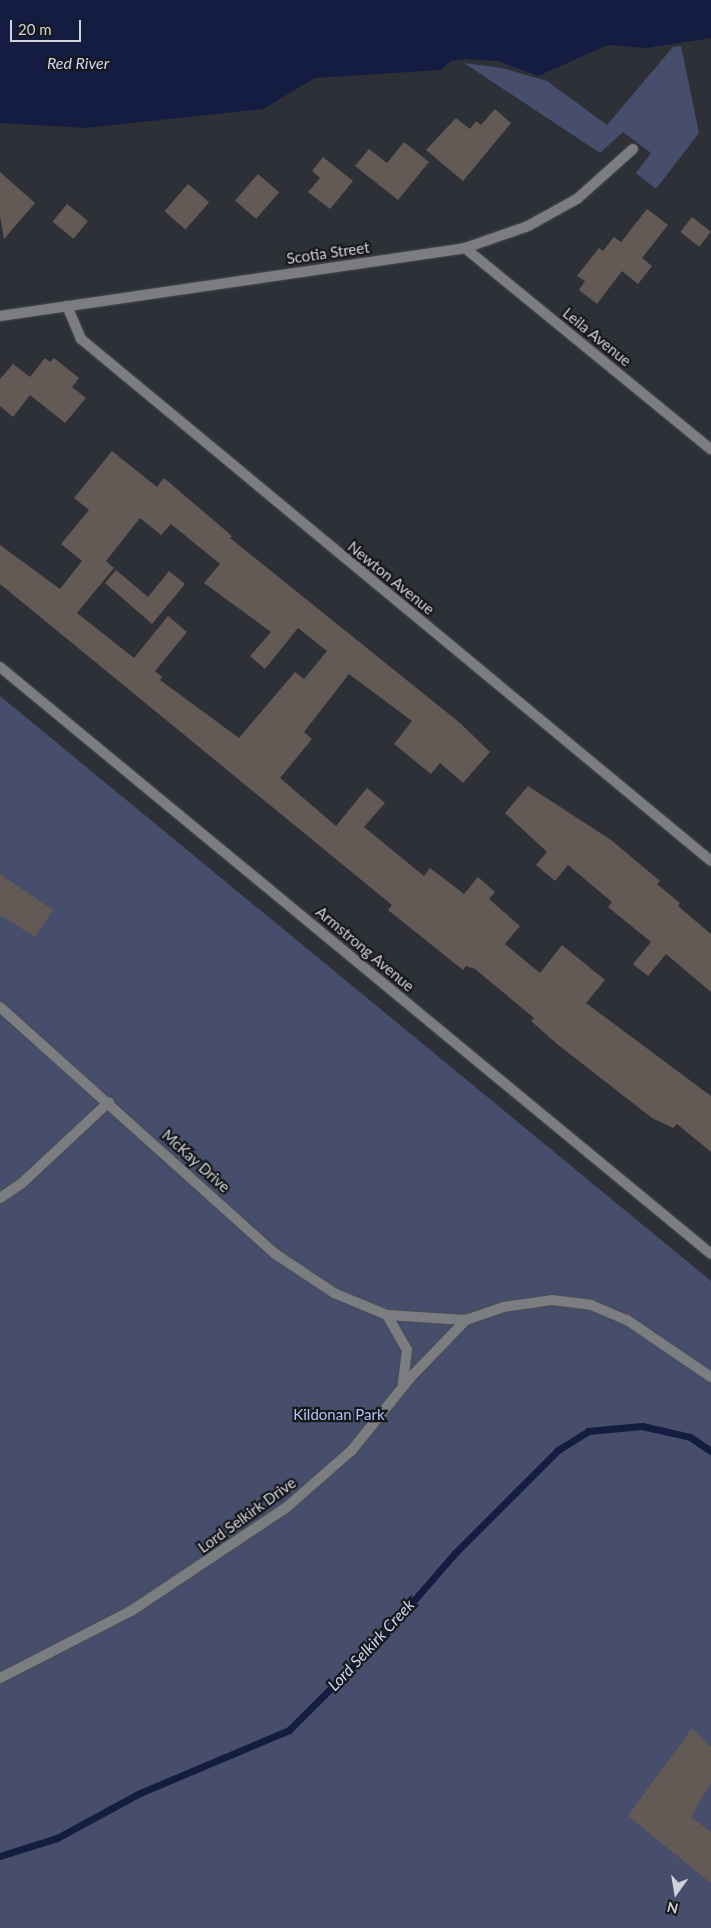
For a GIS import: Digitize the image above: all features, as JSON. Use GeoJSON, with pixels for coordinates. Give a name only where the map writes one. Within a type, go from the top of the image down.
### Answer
{"type":"FeatureCollection","features":[{"type":"Feature","properties":{"kind":"street","name":"Scotia Street"},"geometry":{"type":"LineString","coordinates":[[0,316],[465,248],[528,226],[577,199],[633,149]]}},
{"type":"Feature","properties":{"kind":"street","name":"Leila Avenue"},"geometry":{"type":"LineString","coordinates":[[465,248],[711,449]]}},
{"type":"Feature","properties":{"kind":"street","name":"Newton Avenue"},"geometry":{"type":"LineString","coordinates":[[67,306],[81,339],[711,861]]}},
{"type":"Feature","properties":{"kind":"street","name":"Armstrong Avenue"},"geometry":{"type":"LineString","coordinates":[[0,667],[711,1254]]}},
{"type":"Feature","properties":{"kind":"street","name":"McKay Drive"},"geometry":{"type":"LineString","coordinates":[[0,1007],[109,1102],[274,1253],[334,1293],[387,1315],[466,1320],[503,1307],[552,1300],[590,1305],[627,1320],[711,1377]]}},
{"type":"Feature","properties":{"kind":"street"},"geometry":{"type":"LineString","coordinates":[[0,1198],[21,1184],[109,1102]]}},
{"type":"Feature","properties":{"kind":"street"},"geometry":{"type":"LineString","coordinates":[[387,1315],[407,1350],[407,1373],[400,1389]]}},
{"type":"Feature","properties":{"kind":"street","name":"Lord Selkirk Drive"},"geometry":{"type":"LineString","coordinates":[[0,1678],[131,1611],[287,1507],[352,1450],[400,1389],[466,1320]]}},
{"type":"Feature","properties":{"kind":"green space"},"geometry":{"type":"Polygon","coordinates":[[[681,46],[699,133],[656,189],[636,173],[651,153],[623,132],[600,153],[464,63],[502,68],[547,81],[607,125],[673,47],[681,46]]]}},
{"type":"Feature","properties":{"kind":"green space","name":"Kildonan Park"},"geometry":{"type":"Polygon","coordinates":[[[0,696],[711,1281],[711,1928],[0,1928],[0,696]]]}},
{"type":"Feature","properties":{"kind":"water","name":"Red River"},"geometry":{"type":"Polygon","coordinates":[[[0,0],[711,0],[711,38],[647,48],[608,45],[538,76],[498,61],[466,59],[451,61],[441,70],[315,78],[263,109],[85,128],[0,123],[0,0]]]}},
{"type":"Feature","properties":{"kind":"building"},"geometry":{"type":"Polygon","coordinates":[[[495,109],[511,123],[463,181],[426,150],[456,118],[470,129],[476,121],[481,125],[495,109]]]}},
{"type":"Feature","properties":{"kind":"building"},"geometry":{"type":"Polygon","coordinates":[[[404,142],[429,162],[398,200],[355,166],[369,149],[387,163],[404,142]]]}},
{"type":"Feature","properties":{"kind":"building"},"geometry":{"type":"Polygon","coordinates":[[[323,157],[353,181],[330,209],[308,192],[320,178],[312,171],[323,157]]]}},
{"type":"Feature","properties":{"kind":"building"},"geometry":{"type":"Polygon","coordinates":[[[0,172],[35,203],[4,239],[0,216],[0,172]]]}},
{"type":"Feature","properties":{"kind":"building"},"geometry":{"type":"Polygon","coordinates":[[[258,174],[279,192],[256,219],[235,200],[258,174]]]}},
{"type":"Feature","properties":{"kind":"building"},"geometry":{"type":"Polygon","coordinates":[[[188,184],[209,202],[186,230],[164,211],[188,184]]]}},
{"type":"Feature","properties":{"kind":"building"},"geometry":{"type":"Polygon","coordinates":[[[67,204],[88,221],[74,239],[53,222],[67,204]]]}},
{"type":"Feature","properties":{"kind":"building"},"geometry":{"type":"Polygon","coordinates":[[[647,209],[668,225],[642,258],[652,266],[638,284],[622,271],[597,304],[579,290],[585,281],[577,276],[599,248],[603,251],[614,237],[621,242],[647,209]]]}},
{"type":"Feature","properties":{"kind":"building"},"geometry":{"type":"Polygon","coordinates":[[[692,217],[711,232],[699,247],[680,232],[692,217]]]}},
{"type":"Feature","properties":{"kind":"building"},"geometry":{"type":"Polygon","coordinates":[[[45,358],[50,362],[54,358],[79,378],[72,387],[86,398],[65,423],[30,395],[13,417],[0,406],[0,379],[13,364],[30,377],[45,358]]]}},
{"type":"Feature","properties":{"kind":"building"},"geometry":{"type":"Polygon","coordinates":[[[112,451],[157,487],[164,478],[232,536],[230,538],[460,723],[490,752],[463,783],[440,763],[431,774],[394,744],[412,721],[349,674],[304,732],[312,739],[280,778],[336,826],[367,788],[385,803],[364,827],[424,876],[430,868],[464,894],[478,877],[495,892],[489,899],[520,926],[505,944],[540,973],[562,945],[605,980],[586,1003],[711,1096],[711,1152],[677,1124],[673,1128],[652,1118],[557,1044],[531,1021],[534,1018],[475,969],[466,966],[463,970],[388,910],[392,905],[0,584],[0,545],[60,589],[82,561],[61,544],[89,510],[74,498],[112,451]],[[140,518],[106,561],[114,568],[77,613],[134,658],[168,616],[187,632],[155,671],[162,677],[160,680],[239,738],[295,672],[304,679],[327,651],[298,628],[265,669],[250,656],[271,632],[204,583],[220,564],[171,524],[161,535],[140,518]]]}},
{"type":"Feature","properties":{"kind":"building"},"geometry":{"type":"Polygon","coordinates":[[[116,570],[148,597],[169,571],[185,584],[152,624],[105,583],[116,570]]]}},
{"type":"Feature","properties":{"kind":"building"},"geometry":{"type":"Polygon","coordinates":[[[528,786],[611,840],[660,881],[657,884],[680,903],[678,906],[711,934],[711,992],[666,954],[648,976],[633,964],[651,942],[608,907],[612,902],[568,865],[555,881],[536,865],[547,852],[505,813],[528,786]]]}},
{"type":"Feature","properties":{"kind":"building"},"geometry":{"type":"Polygon","coordinates":[[[0,874],[53,910],[35,937],[0,915],[0,874]]]}},
{"type":"Feature","properties":{"kind":"building"},"geometry":{"type":"Polygon","coordinates":[[[692,1728],[711,1747],[711,1782],[691,1817],[711,1832],[711,1883],[628,1816],[692,1728]]]}},
{"type":"Feature","properties":{"kind":"waterway","name":"Lord Selkirk Creek"},"geometry":{"type":"LineString","coordinates":[[0,1856],[57,1838],[140,1793],[289,1730],[382,1637],[455,1553],[558,1450],[588,1431],[642,1426],[690,1437],[711,1451]]}}]}
